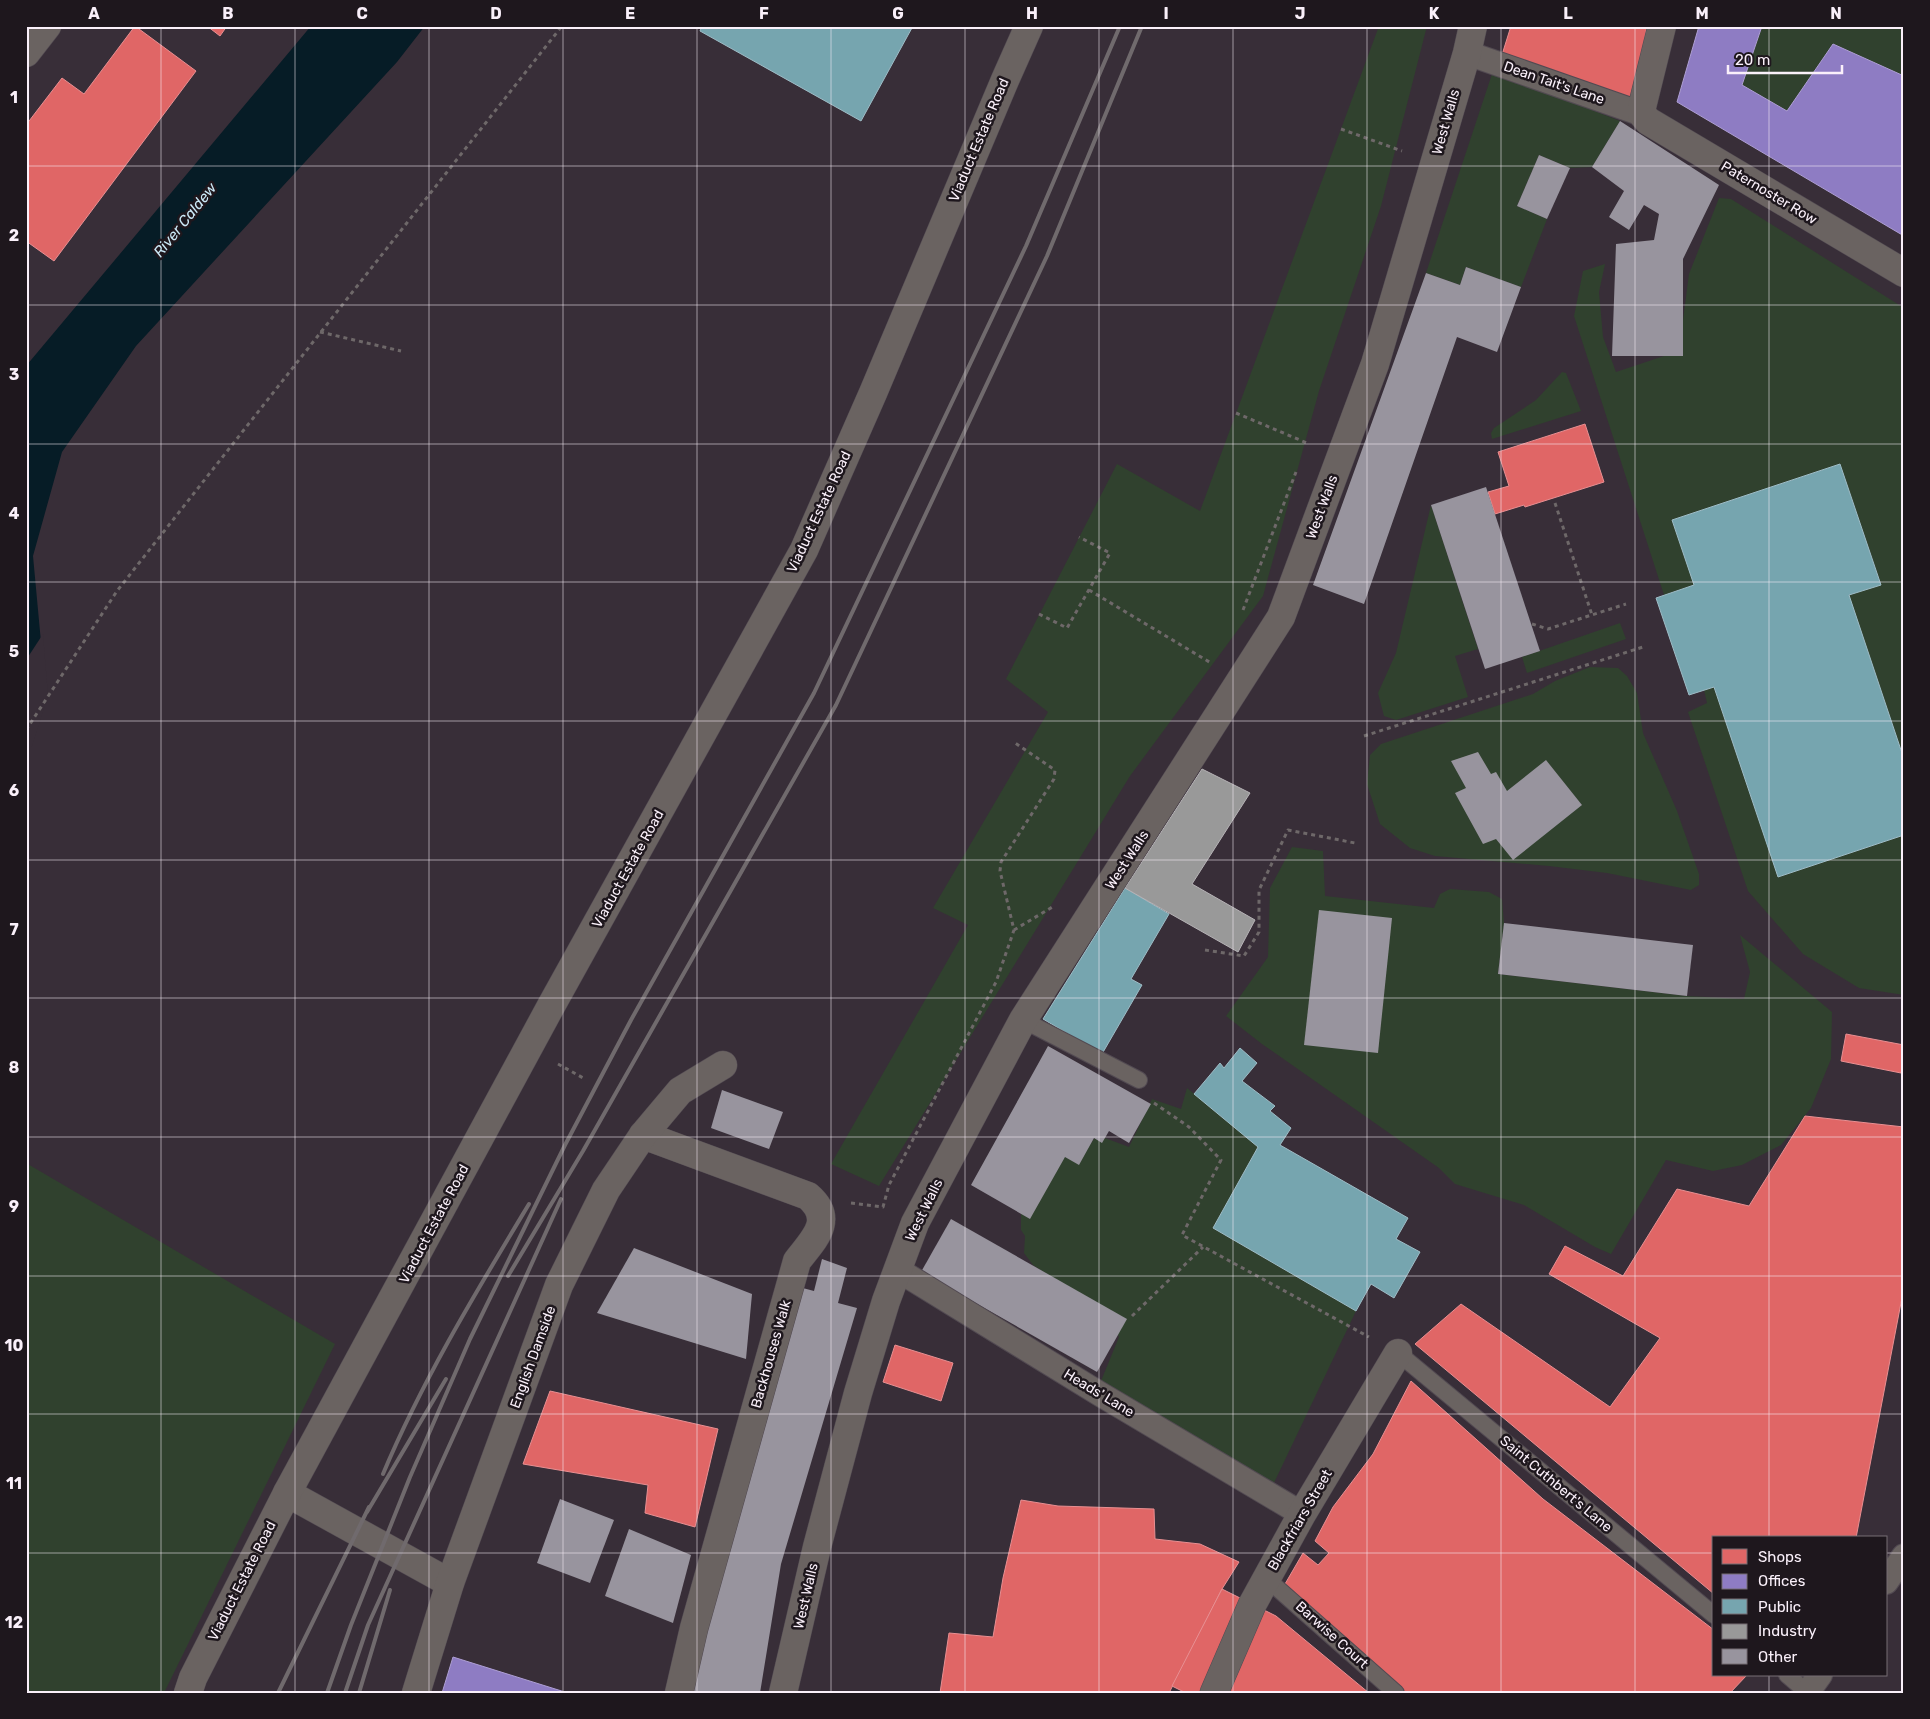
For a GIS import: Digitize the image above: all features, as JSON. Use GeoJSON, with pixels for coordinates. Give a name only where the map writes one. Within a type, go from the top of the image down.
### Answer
{"type":"FeatureCollection","features":[{"type":"Feature","properties":{"kind":"street"},"geometry":{"type":"LineString","coordinates":[[26,53],[47,26]]}},
{"type":"Feature","properties":{"kind":"street","name":"Viaduct Estate Road"},"geometry":{"type":"LineString","coordinates":[[188,1693],[193,1678],[288,1493],[547,1015],[804,550],[1029,26]]}},
{"type":"Feature","properties":{"kind":"street","name":"West Walls"},"geometry":{"type":"LineString","coordinates":[[783,1693],[817,1547],[855,1402],[883,1311],[915,1223],[1023,1020],[1281,617],[1375,364],[1467,53],[1473,26]]}},
{"type":"Feature","properties":{"kind":"street"},"geometry":{"type":"LineString","coordinates":[[1642,110],[1662,26]]}},
{"type":"Feature","properties":{"kind":"street","name":"Dean Tait's Lane"},"geometry":{"type":"LineString","coordinates":[[1467,53],[1642,110]]}},
{"type":"Feature","properties":{"kind":"street","name":"Paternoster Row"},"geometry":{"type":"LineString","coordinates":[[1642,110],[1648,121],[1904,274]]}},
{"type":"Feature","properties":{"kind":"street","name":"English Damside"},"geometry":{"type":"LineString","coordinates":[[416,1693],[450,1583],[559,1285],[606,1190],[643,1135],[680,1091],[723,1065]]}},
{"type":"Feature","properties":{"kind":"street"},"geometry":{"type":"LineString","coordinates":[[643,1135],[808,1196]]}},
{"type":"Feature","properties":{"kind":"street","name":"Backhouses Walk"},"geometry":{"type":"LineString","coordinates":[[679,1693],[694,1628],[797,1261],[816,1236],[821,1226],[821,1213],[816,1202],[808,1196]]}},
{"type":"Feature","properties":{"kind":"street","name":"Heads' Lane"},"geometry":{"type":"LineString","coordinates":[[898,1270],[1100,1394],[1302,1514]]}},
{"type":"Feature","properties":{"kind":"street","name":"Blackfriars Street"},"geometry":{"type":"LineString","coordinates":[[1214,1693],[1252,1605],[1302,1514],[1398,1353]]}},
{"type":"Feature","properties":{"kind":"street"},"geometry":{"type":"LineString","coordinates":[[288,1493],[450,1583]]}},
{"type":"Feature","properties":{"kind":"street"},"geometry":{"type":"LineString","coordinates":[[1888,1579],[1904,1556]]}},
{"type":"Feature","properties":{"kind":"street"},"geometry":{"type":"LineString","coordinates":[[1807,1693],[1819,1676]]}},
{"type":"Feature","properties":{"kind":"lane"},"geometry":{"type":"LineString","coordinates":[[1023,1020],[1139,1080]]}},
{"type":"Feature","properties":{"kind":"lane","name":"Saint Cuthbert's Lane"},"geometry":{"type":"LineString","coordinates":[[1398,1353],[1712,1613]]}},
{"type":"Feature","properties":{"kind":"lane","name":"Barwise Court"},"geometry":{"type":"LineString","coordinates":[[1267,1578],[1396,1693]]}},
{"type":"Feature","properties":{"kind":"lane"},"geometry":{"type":"LineString","coordinates":[[1787,1676],[1807,1693]]}},
{"type":"Feature","properties":{"kind":"path"},"geometry":{"type":"LineString","coordinates":[[26,730],[116,591],[562,26]]}},
{"type":"Feature","properties":{"kind":"path"},"geometry":{"type":"LineString","coordinates":[[1341,129],[1407,152]]}},
{"type":"Feature","properties":{"kind":"path"},"geometry":{"type":"LineString","coordinates":[[320,332],[401,351]]}},
{"type":"Feature","properties":{"kind":"path"},"geometry":{"type":"LineString","coordinates":[[1236,413],[1307,443]]}},
{"type":"Feature","properties":{"kind":"path"},"geometry":{"type":"LineString","coordinates":[[1304,452],[1311,434]]}},
{"type":"Feature","properties":{"kind":"path"},"geometry":{"type":"LineString","coordinates":[[1242,613],[1297,470]]}},
{"type":"Feature","properties":{"kind":"path"},"geometry":{"type":"LineString","coordinates":[[1555,503],[1592,615]]}},
{"type":"Feature","properties":{"kind":"path"},"geometry":{"type":"LineString","coordinates":[[1039,614],[1067,628],[1110,553],[1079,537]]}},
{"type":"Feature","properties":{"kind":"path"},"geometry":{"type":"LineString","coordinates":[[1089,590],[1211,663]]}},
{"type":"Feature","properties":{"kind":"path"},"geometry":{"type":"LineString","coordinates":[[1532,624],[1548,629],[1626,604]]}},
{"type":"Feature","properties":{"kind":"path"},"geometry":{"type":"LineString","coordinates":[[1364,736],[1642,647]]}},
{"type":"Feature","properties":{"kind":"path"},"geometry":{"type":"LineString","coordinates":[[1206,671],[1216,655]]}},
{"type":"Feature","properties":{"kind":"path"},"geometry":{"type":"LineString","coordinates":[[808,1196],[883,1207],[889,1185],[996,982],[1014,930],[1000,871],[1001,862],[1054,779],[1055,770],[1015,743]]}},
{"type":"Feature","properties":{"kind":"path"},"geometry":{"type":"LineString","coordinates":[[1205,950],[1244,956],[1259,932],[1259,890],[1288,830],[1355,843]]}},
{"type":"Feature","properties":{"kind":"path"},"geometry":{"type":"LineString","coordinates":[[1014,930],[1058,904]]}},
{"type":"Feature","properties":{"kind":"path"},"geometry":{"type":"LineString","coordinates":[[1139,1080],[1152,1101],[1189,1127],[1221,1160],[1182,1235],[1398,1353]]}},
{"type":"Feature","properties":{"kind":"path"},"geometry":{"type":"LineString","coordinates":[[1132,1316],[1203,1247]]}},
{"type":"Feature","properties":{"kind":"green space"},"geometry":{"type":"Polygon","coordinates":[[[1379,26],[1427,26],[1381,206],[1319,391],[1263,596],[1130,776],[879,1186],[831,1164],[968,925],[933,908],[1048,712],[1006,679],[1117,464],[1200,511],[1379,26]]]}},
{"type":"Feature","properties":{"kind":"green space"},"geometry":{"type":"Polygon","coordinates":[[[1762,26],[1904,26],[1904,76],[1833,44],[1787,111],[1742,85],[1762,26]]]}},
{"type":"Feature","properties":{"kind":"green space"},"geometry":{"type":"Polygon","coordinates":[[[1493,71],[1620,121],[1592,167],[1570,168],[1539,155],[1517,206],[1547,219],[1521,287],[1466,267],[1460,285],[1426,273],[1493,71]]]}},
{"type":"Feature","properties":{"kind":"green space"},"geometry":{"type":"Polygon","coordinates":[[[1719,198],[1731,199],[1904,308],[1904,759],[1849,595],[1881,584],[1840,464],[1672,520],[1694,585],[1664,595],[1574,316],[1583,271],[1605,264],[1599,292],[1603,337],[1616,372],[1679,351],[1689,274],[1719,198]]]}},
{"type":"Feature","properties":{"kind":"green space"},"geometry":{"type":"Polygon","coordinates":[[[1562,372],[1566,373],[1581,411],[1492,439],[1491,433],[1494,428],[1536,400],[1562,372]]]}},
{"type":"Feature","properties":{"kind":"green space"},"geometry":{"type":"Polygon","coordinates":[[[1431,505],[1478,649],[1455,656],[1468,697],[1396,720],[1384,716],[1378,693],[1396,653],[1431,505]]]}},
{"type":"Feature","properties":{"kind":"green space"},"geometry":{"type":"Polygon","coordinates":[[[1620,623],[1626,639],[1527,673],[1522,657],[1620,623]]]}},
{"type":"Feature","properties":{"kind":"green space"},"geometry":{"type":"Polygon","coordinates":[[[1590,667],[1618,668],[1627,676],[1637,693],[1643,733],[1677,811],[1699,874],[1699,885],[1691,890],[1607,873],[1435,856],[1410,848],[1380,824],[1367,784],[1370,755],[1381,744],[1533,694],[1555,681],[1590,667]]]}},
{"type":"Feature","properties":{"kind":"green space"},"geometry":{"type":"Polygon","coordinates":[[[1714,687],[1778,877],[1904,835],[1904,995],[1859,988],[1803,954],[1748,891],[1688,712],[1707,703],[1704,690],[1714,687]]]}},
{"type":"Feature","properties":{"kind":"green space"},"geometry":{"type":"Polygon","coordinates":[[[1292,847],[1323,851],[1325,896],[1434,908],[1440,894],[1450,889],[1489,892],[1502,899],[1504,923],[1498,974],[1687,996],[1744,999],[1750,972],[1740,935],[1832,1012],[1831,1059],[1811,1108],[1781,1145],[1742,1165],[1713,1171],[1666,1160],[1611,1254],[1595,1247],[1524,1205],[1455,1184],[1439,1168],[1262,1044],[1226,1016],[1268,957],[1270,888],[1292,847]]]}},
{"type":"Feature","properties":{"kind":"green space"},"geometry":{"type":"Polygon","coordinates":[[[1187,1088],[1258,1147],[1213,1228],[1356,1311],[1272,1487],[1101,1381],[1119,1337],[1105,1312],[1033,1265],[1024,1253],[1025,1236],[1021,1230],[1021,1205],[1061,1156],[1078,1160],[1097,1135],[1129,1147],[1152,1099],[1181,1109],[1187,1088]]]}},
{"type":"Feature","properties":{"kind":"green space"},"geometry":{"type":"Polygon","coordinates":[[[26,1163],[335,1344],[164,1693],[26,1693],[26,1163]]]}},
{"type":"Feature","properties":{"kind":"water","name":"River Caldew"},"geometry":{"type":"Polygon","coordinates":[[[311,26],[425,26],[397,62],[136,346],[62,452],[33,556],[46,696],[26,757],[26,366],[311,26]]]}},
{"type":"Feature","properties":{"kind":"pier"},"geometry":{"type":"Polygon","coordinates":[[[43,634],[48,696],[32,746],[26,756],[26,660],[43,634]]]}},
{"type":"Feature","properties":{"kind":"building: Shops"},"geometry":{"type":"Polygon","coordinates":[[[135,26],[196,71],[54,261],[26,241],[26,125],[62,78],[84,94],[135,26]]]}},
{"type":"Feature","properties":{"kind":"building: Shops"},"geometry":{"type":"Polygon","coordinates":[[[207,26],[227,26],[220,36],[207,26]]]}},
{"type":"Feature","properties":{"kind":"building: Shops"},"geometry":{"type":"Polygon","coordinates":[[[1511,26],[1647,26],[1633,105],[1501,58],[1511,26]]]}},
{"type":"Feature","properties":{"kind":"building: Shops"},"geometry":{"type":"Polygon","coordinates":[[[1585,424],[1604,482],[1525,507],[1524,505],[1495,514],[1488,492],[1509,486],[1498,452],[1585,424]]]}},
{"type":"Feature","properties":{"kind":"building: Shops"},"geometry":{"type":"Polygon","coordinates":[[[1846,1034],[1904,1045],[1901,1073],[1841,1061],[1846,1034]]]}},
{"type":"Feature","properties":{"kind":"building: Shops"},"geometry":{"type":"Polygon","coordinates":[[[1805,1116],[1904,1127],[1904,1287],[1856,1536],[1712,1536],[1712,1592],[1415,1344],[1461,1304],[1610,1407],[1660,1338],[1549,1274],[1565,1246],[1623,1276],[1677,1189],[1749,1206],[1805,1116]]]}},
{"type":"Feature","properties":{"kind":"building: Shops"},"geometry":{"type":"Polygon","coordinates":[[[895,1345],[953,1363],[941,1401],[883,1382],[895,1345]]]}},
{"type":"Feature","properties":{"kind":"building: Shops"},"geometry":{"type":"Polygon","coordinates":[[[1411,1381],[1543,1499],[1712,1628],[1712,1676],[1746,1676],[1730,1693],[1406,1693],[1285,1584],[1303,1553],[1318,1565],[1329,1553],[1315,1541],[1333,1507],[1373,1454],[1411,1381]]]}},
{"type":"Feature","properties":{"kind":"building: Shops"},"geometry":{"type":"Polygon","coordinates":[[[550,1391],[718,1429],[695,1527],[645,1513],[648,1485],[523,1464],[550,1391]]]}},
{"type":"Feature","properties":{"kind":"building: Shops"},"geometry":{"type":"Polygon","coordinates":[[[1021,1500],[1058,1506],[1154,1509],[1155,1539],[1200,1544],[1239,1562],[1222,1589],[1169,1693],[940,1693],[949,1633],[993,1637],[1003,1578],[1021,1500]]]}},
{"type":"Feature","properties":{"kind":"building: Shops"},"geometry":{"type":"Polygon","coordinates":[[[1222,1589],[1276,1616],[1369,1693],[1186,1693],[1172,1686],[1222,1589]]]}},
{"type":"Feature","properties":{"kind":"building: Offices"},"geometry":{"type":"Polygon","coordinates":[[[1699,26],[1762,26],[1742,85],[1787,111],[1833,44],[1904,76],[1904,236],[1677,102],[1699,26]]]}},
{"type":"Feature","properties":{"kind":"building: Offices"},"geometry":{"type":"Polygon","coordinates":[[[453,1657],[568,1693],[442,1693],[453,1657]]]}},
{"type":"Feature","properties":{"kind":"building: Public"},"geometry":{"type":"Polygon","coordinates":[[[702,26],[913,26],[861,121],[700,31],[702,26]]]}},
{"type":"Feature","properties":{"kind":"building: Public"},"geometry":{"type":"Polygon","coordinates":[[[1840,464],[1881,585],[1849,595],[1904,759],[1904,835],[1778,877],[1714,687],[1689,695],[1656,598],[1694,585],[1672,520],[1840,464]]]}},
{"type":"Feature","properties":{"kind":"building: Public"},"geometry":{"type":"Polygon","coordinates":[[[1125,888],[1169,914],[1131,979],[1142,985],[1102,1054],[1043,1019],[1125,888]]]}},
{"type":"Feature","properties":{"kind":"building: Public"},"geometry":{"type":"Polygon","coordinates":[[[1240,1048],[1257,1063],[1242,1081],[1275,1106],[1270,1111],[1291,1128],[1280,1145],[1408,1218],[1396,1239],[1420,1252],[1394,1298],[1371,1284],[1356,1311],[1213,1228],[1258,1147],[1194,1094],[1220,1063],[1224,1068],[1240,1048]]]}},
{"type":"Feature","properties":{"kind":"building: Industry"},"geometry":{"type":"Polygon","coordinates":[[[1202,769],[1250,793],[1192,884],[1255,920],[1238,952],[1125,888],[1202,769]]]}},
{"type":"Feature","properties":{"kind":"building: Other"},"geometry":{"type":"Polygon","coordinates":[[[1620,121],[1719,185],[1683,259],[1683,356],[1612,356],[1616,244],[1654,240],[1659,214],[1644,205],[1629,230],[1609,217],[1624,191],[1592,167],[1620,121]]]}},
{"type":"Feature","properties":{"kind":"building: Other"},"geometry":{"type":"Polygon","coordinates":[[[1539,155],[1570,168],[1547,219],[1517,206],[1539,155]]]}},
{"type":"Feature","properties":{"kind":"building: Other"},"geometry":{"type":"Polygon","coordinates":[[[1466,267],[1521,287],[1497,352],[1457,337],[1364,604],[1313,585],[1426,273],[1460,285],[1466,267]]]}},
{"type":"Feature","properties":{"kind":"building: Other"},"geometry":{"type":"Polygon","coordinates":[[[1486,487],[1540,651],[1485,669],[1431,505],[1486,487]]]}},
{"type":"Feature","properties":{"kind":"building: Other"},"geometry":{"type":"Polygon","coordinates":[[[1478,752],[1491,774],[1496,772],[1507,791],[1546,760],[1582,805],[1513,860],[1496,839],[1483,844],[1455,793],[1466,788],[1451,761],[1478,752]]]}},
{"type":"Feature","properties":{"kind":"building: Other"},"geometry":{"type":"Polygon","coordinates":[[[1319,910],[1392,918],[1378,1053],[1304,1045],[1319,910]]]}},
{"type":"Feature","properties":{"kind":"building: Other"},"geometry":{"type":"Polygon","coordinates":[[[1504,923],[1693,945],[1687,996],[1498,974],[1504,923]]]}},
{"type":"Feature","properties":{"kind":"building: Other"},"geometry":{"type":"Polygon","coordinates":[[[1048,1046],[1151,1104],[1129,1143],[1109,1131],[1102,1143],[1094,1138],[1079,1165],[1065,1157],[1030,1219],[971,1185],[1048,1046]]]}},
{"type":"Feature","properties":{"kind":"building: Other"},"geometry":{"type":"Polygon","coordinates":[[[722,1090],[783,1112],[769,1149],[711,1128],[722,1090]]]}},
{"type":"Feature","properties":{"kind":"building: Other"},"geometry":{"type":"Polygon","coordinates":[[[951,1219],[1127,1319],[1097,1372],[921,1272],[951,1219]]]}},
{"type":"Feature","properties":{"kind":"building: Other"},"geometry":{"type":"Polygon","coordinates":[[[634,1248],[752,1294],[746,1359],[597,1313],[634,1248]]]}},
{"type":"Feature","properties":{"kind":"building: Other"},"geometry":{"type":"Polygon","coordinates":[[[822,1259],[847,1268],[838,1303],[857,1308],[781,1564],[760,1693],[692,1693],[715,1586],[799,1287],[814,1291],[822,1259]]]}},
{"type":"Feature","properties":{"kind":"building: Other"},"geometry":{"type":"Polygon","coordinates":[[[560,1499],[614,1520],[590,1583],[537,1563],[560,1499]]]}},
{"type":"Feature","properties":{"kind":"building: Other"},"geometry":{"type":"Polygon","coordinates":[[[629,1529],[691,1555],[673,1623],[605,1596],[629,1529]]]}},
{"type":"Feature","properties":{"kind":"railway"},"geometry":{"type":"LineString","coordinates":[[327,1693],[351,1625],[410,1477],[470,1339],[565,1145],[631,1020],[814,693],[1026,246],[1120,26]]}},
{"type":"Feature","properties":{"kind":"railway"},"geometry":{"type":"LineString","coordinates":[[508,1276],[583,1151],[836,705],[1047,256],[1142,26]]}},
{"type":"Feature","properties":{"kind":"railway"},"geometry":{"type":"LineString","coordinates":[[345,1693],[368,1625],[561,1199]]}},
{"type":"Feature","properties":{"kind":"railway"},"geometry":{"type":"LineString","coordinates":[[383,1474],[433,1370],[470,1303],[529,1204]]}},
{"type":"Feature","properties":{"kind":"railway"},"geometry":{"type":"LineString","coordinates":[[367,1512],[446,1379]]}},
{"type":"Feature","properties":{"kind":"railway"},"geometry":{"type":"LineString","coordinates":[[278,1693],[369,1507]]}},
{"type":"Feature","properties":{"kind":"railway"},"geometry":{"type":"LineString","coordinates":[[359,1693],[390,1590]]}}]}
